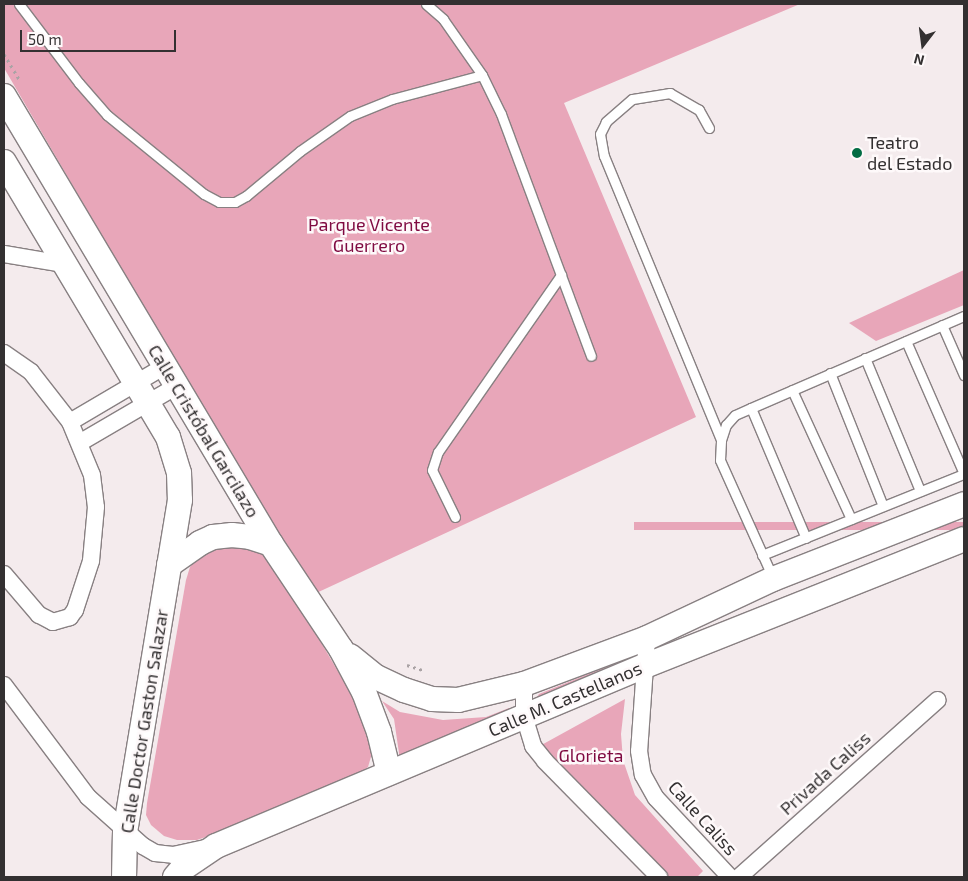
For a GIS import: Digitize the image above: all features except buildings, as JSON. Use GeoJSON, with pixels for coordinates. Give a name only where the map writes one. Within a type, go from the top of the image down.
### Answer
{"type":"FeatureCollection","features":[{"type":"Feature","properties":{"kind":"street","name":"Calle Cristóbal Garcilazo"},"geometry":{"type":"LineString","coordinates":[[14,92],[171,376],[271,544],[341,649],[364,692],[379,732],[389,773]]}},
{"type":"Feature","properties":{"kind":"street","name":"Calle Cristóbal Garcilazo"},"geometry":{"type":"LineString","coordinates":[[4,162],[168,437],[180,473],[180,500],[169,565]]}},
{"type":"Feature","properties":{"kind":"street"},"geometry":{"type":"LineString","coordinates":[[4,254],[64,264]]}},
{"type":"Feature","properties":{"kind":"street"},"geometry":{"type":"LineString","coordinates":[[4,353],[31,372],[70,422],[81,442],[92,475],[96,506],[91,561],[75,610],[62,621],[53,622],[40,616],[4,574]]}},
{"type":"Feature","properties":{"kind":"street"},"geometry":{"type":"LineString","coordinates":[[70,422],[135,383],[171,376]]}},
{"type":"Feature","properties":{"kind":"street"},"geometry":{"type":"LineString","coordinates":[[81,442],[148,404],[171,376]]}},
{"type":"Feature","properties":{"kind":"street","name":"Calle M. Castellanos"},"geometry":{"type":"LineString","coordinates":[[341,649],[376,677],[404,690],[432,698],[458,700],[524,684],[647,638],[773,579],[964,504]]}},
{"type":"Feature","properties":{"kind":"street"},"geometry":{"type":"LineString","coordinates":[[169,565],[200,543],[213,537],[241,536],[271,544]]}},
{"type":"Feature","properties":{"kind":"street","name":"Calle M. Castellanos"},"geometry":{"type":"LineString","coordinates":[[175,877],[182,869],[216,846],[645,666],[964,540]]}},
{"type":"Feature","properties":{"kind":"street","name":"Calle Doctor Gaston Salazar"},"geometry":{"type":"LineString","coordinates":[[124,877],[125,831],[169,565]]}},
{"type":"Feature","properties":{"kind":"street","name":"Calle Caliss"},"geometry":{"type":"LineString","coordinates":[[647,638],[639,751],[643,775],[656,798],[730,877]]}},
{"type":"Feature","properties":{"kind":"street"},"geometry":{"type":"LineString","coordinates":[[4,684],[88,797],[125,831],[155,853],[173,855],[216,846]]}},
{"type":"Feature","properties":{"kind":"street"},"geometry":{"type":"LineString","coordinates":[[524,684],[524,716],[533,746],[544,761],[659,877]]}},
{"type":"Feature","properties":{"kind":"street","name":"Privada Caliss"},"geometry":{"type":"LineString","coordinates":[[739,877],[938,700]]}},
{"type":"Feature","properties":{"kind":"lane"},"geometry":{"type":"LineString","coordinates":[[19,4],[79,82],[107,114],[204,194],[219,202],[235,202],[246,196],[300,151],[350,116],[392,99],[482,75]]}},
{"type":"Feature","properties":{"kind":"lane"},"geometry":{"type":"LineString","coordinates":[[426,4],[442,20],[482,75],[501,114],[591,356]]}},
{"type":"Feature","properties":{"kind":"lane"},"geometry":{"type":"LineString","coordinates":[[708,128],[699,110],[670,93],[632,99],[606,122],[600,134],[604,156],[721,440]]}},
{"type":"Feature","properties":{"kind":"lane"},"geometry":{"type":"LineString","coordinates":[[455,518],[432,470],[438,452],[560,275]]}},
{"type":"Feature","properties":{"kind":"lane"},"geometry":{"type":"LineString","coordinates":[[773,579],[720,460],[721,440],[726,425],[735,415],[750,408],[964,316]]}},
{"type":"Feature","properties":{"kind":"lane"},"geometry":{"type":"LineString","coordinates":[[942,325],[964,375]]}},
{"type":"Feature","properties":{"kind":"lane"},"geometry":{"type":"LineString","coordinates":[[762,555],[964,474],[906,341]]}},
{"type":"Feature","properties":{"kind":"lane"},"geometry":{"type":"LineString","coordinates":[[866,358],[920,491]]}},
{"type":"Feature","properties":{"kind":"lane"},"geometry":{"type":"LineString","coordinates":[[830,374],[883,506]]}},
{"type":"Feature","properties":{"kind":"lane"},"geometry":{"type":"LineString","coordinates":[[792,390],[851,519]]}},
{"type":"Feature","properties":{"kind":"lane"},"geometry":{"type":"LineString","coordinates":[[750,408],[806,538]]}},
{"type":"Feature","properties":{"kind":"path"},"geometry":{"type":"LineString","coordinates":[[4,54],[14,92]]}},
{"type":"Feature","properties":{"kind":"path"},"geometry":{"type":"LineString","coordinates":[[400,662],[431,674]]}},
{"type":"Feature","properties":{"kind":"green space","name":"Parque Vicente Guerrero"},"geometry":{"type":"Polygon","coordinates":[[[4,4],[800,4],[564,103],[696,417],[312,595],[4,68],[4,4]]]}},
{"type":"Feature","properties":{"kind":"green space"},"geometry":{"type":"Polygon","coordinates":[[[964,270],[964,305],[876,341],[849,323],[964,270]]]}},
{"type":"Feature","properties":{"kind":"green space"},"geometry":{"type":"Polygon","coordinates":[[[634,522],[964,522],[964,530],[634,530],[634,522]]]}},
{"type":"Feature","properties":{"kind":"green space"},"geometry":{"type":"Polygon","coordinates":[[[227,542],[259,549],[274,562],[367,721],[373,750],[368,767],[360,773],[226,830],[197,840],[177,840],[164,836],[151,825],[146,815],[147,803],[186,580],[190,567],[200,554],[227,542]]]}},
{"type":"Feature","properties":{"kind":"green space"},"geometry":{"type":"Polygon","coordinates":[[[640,653],[640,662],[531,706],[539,694],[640,653]]]}},
{"type":"Feature","properties":{"kind":"green space","name":"Glorieta"},"geometry":{"type":"Polygon","coordinates":[[[625,699],[621,734],[623,760],[635,795],[703,871],[697,877],[669,877],[595,803],[536,748],[625,699]]]}},
{"type":"Feature","properties":{"kind":"green space"},"geometry":{"type":"Polygon","coordinates":[[[382,701],[400,712],[443,720],[486,717],[509,708],[511,713],[400,760],[394,719],[382,701]]]}},
{"type":"Feature","properties":{"kind":"place","name":"Teatro del Estado"},"geometry":{"type":"Point","coordinates":[857,153]}}]}
